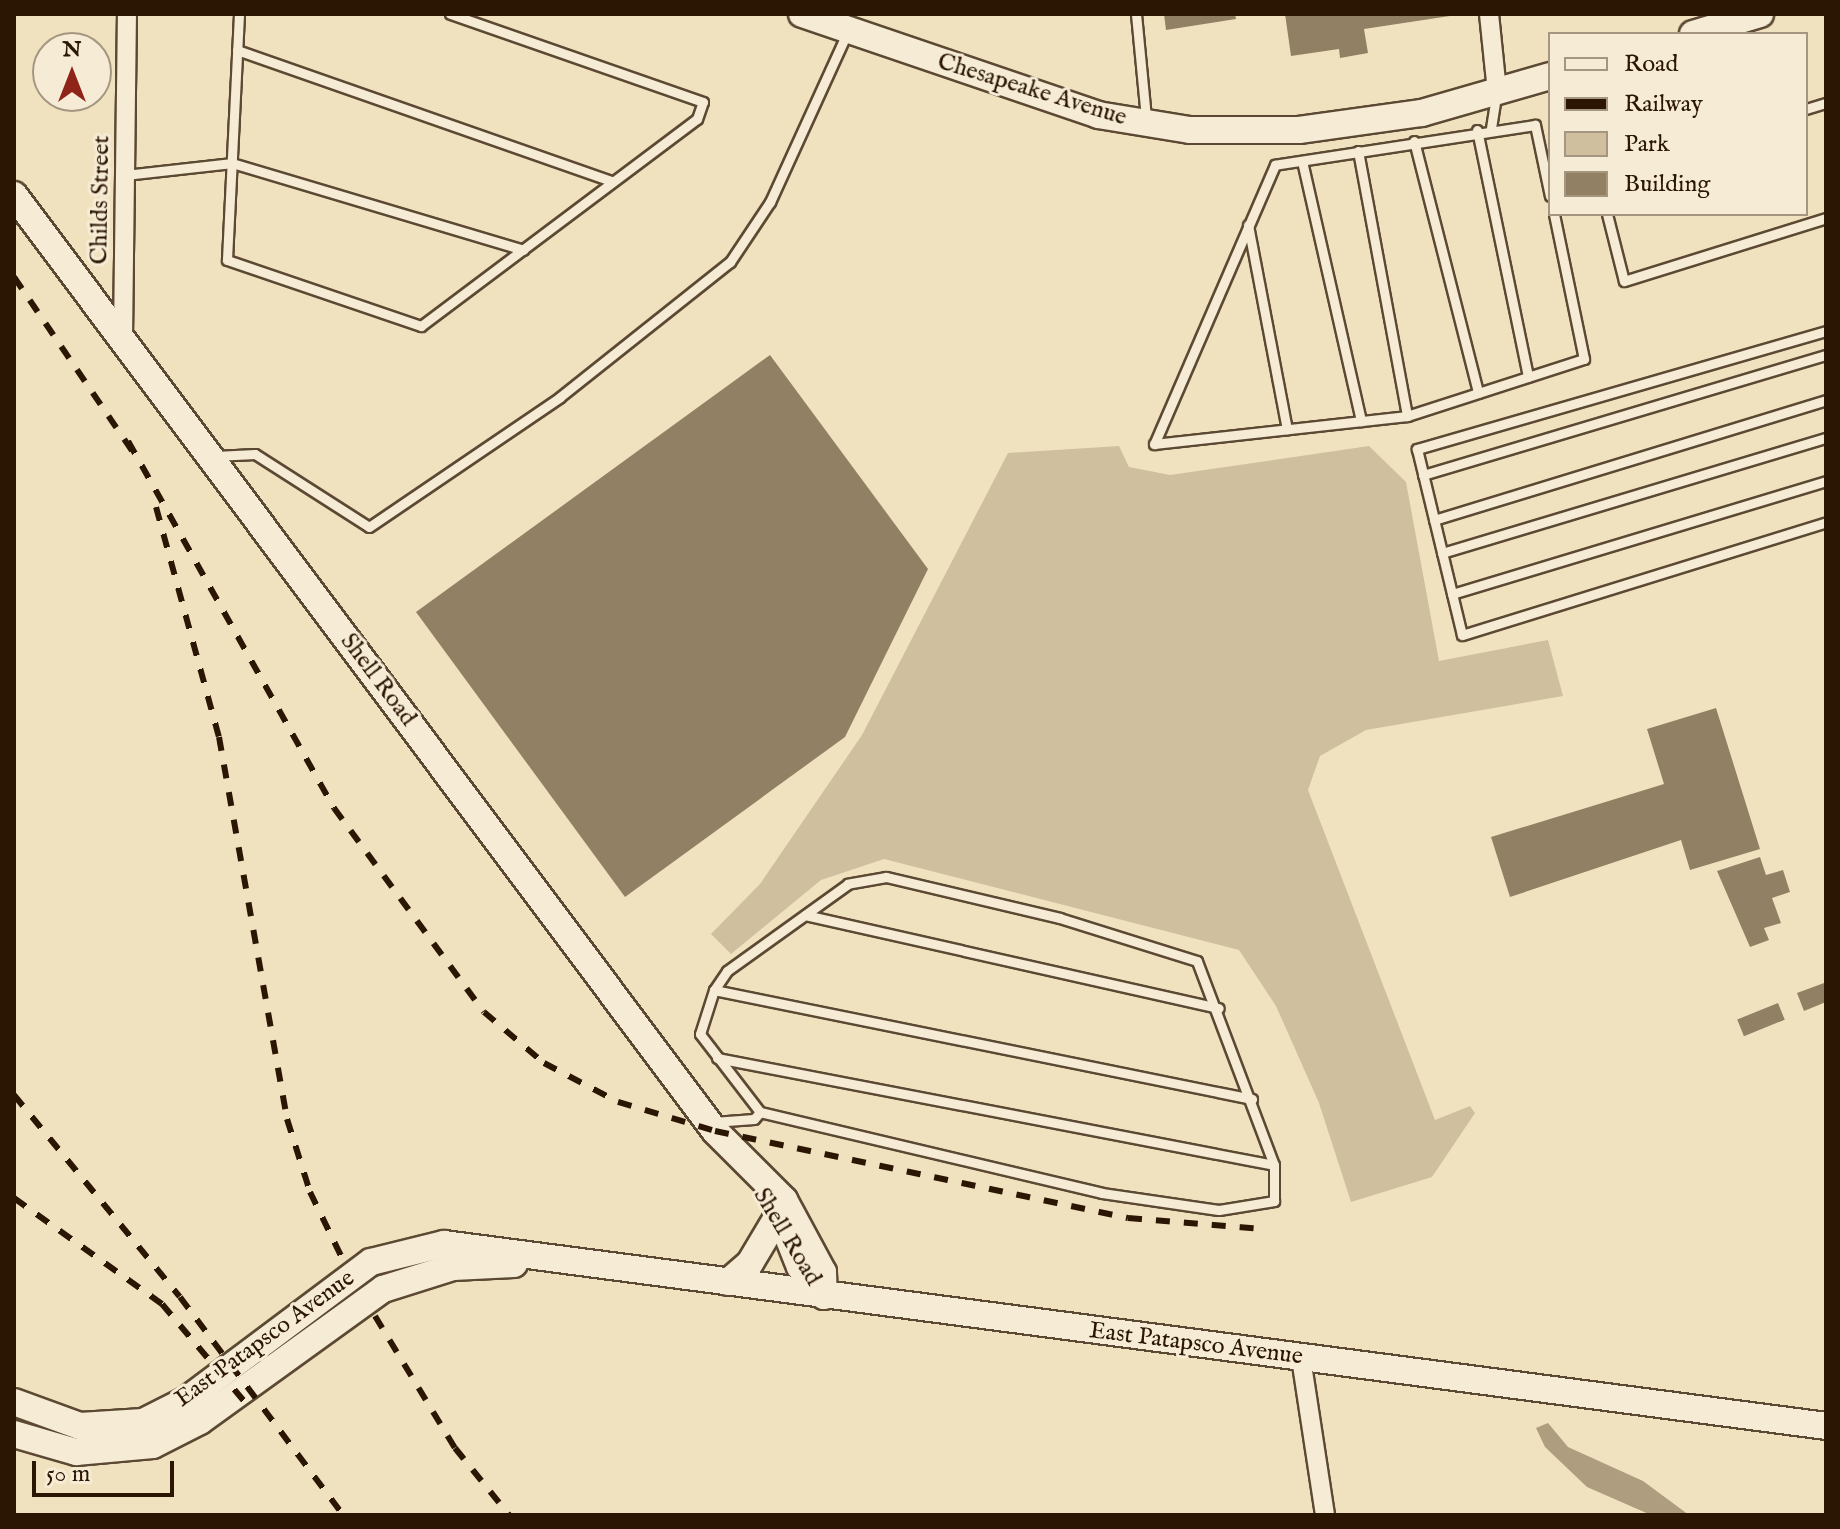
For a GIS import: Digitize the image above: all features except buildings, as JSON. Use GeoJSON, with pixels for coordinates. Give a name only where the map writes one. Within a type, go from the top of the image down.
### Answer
{"type":"FeatureCollection","features":[{"type":"Feature","properties":{"kind":"main road","name":"Chesapeake Avenue"},"geometry":{"type":"LineString","coordinates":[[802,14],[1146,125],[1299,130],[1422,113],[1548,77]]}},
{"type":"Feature","properties":{"kind":"main road"},"geometry":{"type":"LineString","coordinates":[[1700,32],[1760,14]]}},
{"type":"Feature","properties":{"kind":"main road","name":"Shell Road"},"geometry":{"type":"LineString","coordinates":[[14,195],[709,1122],[795,1215],[823,1272],[816,1295]]}},
{"type":"Feature","properties":{"kind":"main road","name":"Shell Road"},"geometry":{"type":"LineString","coordinates":[[745,1162],[778,1216],[816,1295]]}},
{"type":"Feature","properties":{"kind":"main road"},"geometry":{"type":"LineString","coordinates":[[728,1282],[750,1263],[778,1216]]}},
{"type":"Feature","properties":{"kind":"main road","name":"East Patapsco Avenue"},"geometry":{"type":"LineString","coordinates":[[14,1404],[43,1415],[98,1427],[163,1414],[333,1286],[397,1250],[470,1245],[565,1262],[1826,1426]]}},
{"type":"Feature","properties":{"kind":"main road","name":"East Patapsco Avenue"},"geometry":{"type":"LineString","coordinates":[[21,1441],[97,1453],[153,1445],[200,1421],[383,1289],[453,1267],[565,1262]]}},
{"type":"Feature","properties":{"kind":"street","name":"Childs Street"},"geometry":{"type":"LineString","coordinates":[[123,338],[127,14]]}},
{"type":"Feature","properties":{"kind":"street"},"geometry":{"type":"LineString","coordinates":[[1489,14],[1497,92]]}},
{"type":"Feature","properties":{"kind":"street"},"geometry":{"type":"LineString","coordinates":[[1301,1358],[1325,1515]]}},
{"type":"Feature","properties":{"kind":"lane"},"geometry":{"type":"LineString","coordinates":[[239,14],[227,260],[421,326],[697,119],[703,102],[450,14]]}},
{"type":"Feature","properties":{"kind":"lane"},"geometry":{"type":"LineString","coordinates":[[1136,14],[1146,125]]}},
{"type":"Feature","properties":{"kind":"lane"},"geometry":{"type":"LineString","coordinates":[[212,457],[255,454],[369,527],[560,397],[730,262],[770,202],[848,30]]}},
{"type":"Feature","properties":{"kind":"lane"},"geometry":{"type":"LineString","coordinates":[[237,50],[613,182]]}},
{"type":"Feature","properties":{"kind":"lane"},"geometry":{"type":"LineString","coordinates":[[1491,128],[1497,92]]}},
{"type":"Feature","properties":{"kind":"lane"},"geometry":{"type":"LineString","coordinates":[[1548,187],[1535,125],[1477,130],[1275,165],[1154,444],[1407,416],[1584,359],[1554,216]]}},
{"type":"Feature","properties":{"kind":"lane"},"geometry":{"type":"LineString","coordinates":[[1477,130],[1528,377]]}},
{"type":"Feature","properties":{"kind":"lane"},"geometry":{"type":"LineString","coordinates":[[1414,141],[1478,393]]}},
{"type":"Feature","properties":{"kind":"lane"},"geometry":{"type":"LineString","coordinates":[[1358,151],[1407,416]]}},
{"type":"Feature","properties":{"kind":"lane"},"geometry":{"type":"LineString","coordinates":[[1302,161],[1361,421]]}},
{"type":"Feature","properties":{"kind":"lane"},"geometry":{"type":"LineString","coordinates":[[125,175],[232,163],[523,250]]}},
{"type":"Feature","properties":{"kind":"lane"},"geometry":{"type":"LineString","coordinates":[[1608,216],[1624,281],[1826,218]]}},
{"type":"Feature","properties":{"kind":"lane"},"geometry":{"type":"LineString","coordinates":[[1248,225],[1287,429]]}},
{"type":"Feature","properties":{"kind":"lane"},"geometry":{"type":"LineString","coordinates":[[1826,331],[1417,449],[1462,635],[1826,522]]}},
{"type":"Feature","properties":{"kind":"lane"},"geometry":{"type":"LineString","coordinates":[[1423,475],[1826,355]]}},
{"type":"Feature","properties":{"kind":"lane"},"geometry":{"type":"LineString","coordinates":[[1434,520],[1826,400]]}},
{"type":"Feature","properties":{"kind":"lane"},"geometry":{"type":"LineString","coordinates":[[1442,553],[1826,438]]}},
{"type":"Feature","properties":{"kind":"lane"},"geometry":{"type":"LineString","coordinates":[[1452,594],[1826,481]]}},
{"type":"Feature","properties":{"kind":"lane"},"geometry":{"type":"LineString","coordinates":[[886,877],[1060,918],[1197,961],[1219,1008],[1274,1165],[1274,1201],[1219,1210],[1102,1193],[760,1112],[717,1058],[699,1025],[714,990],[727,971],[805,915],[848,884],[886,877]]}},
{"type":"Feature","properties":{"kind":"lane"},"geometry":{"type":"LineString","coordinates":[[805,915],[1219,1008]]}},
{"type":"Feature","properties":{"kind":"lane"},"geometry":{"type":"LineString","coordinates":[[714,990],[1252,1099]]}},
{"type":"Feature","properties":{"kind":"lane"},"geometry":{"type":"LineString","coordinates":[[717,1058],[1274,1165]]}},
{"type":"Feature","properties":{"kind":"lane"},"geometry":{"type":"LineString","coordinates":[[709,1122],[754,1119],[760,1112]]}},
{"type":"Feature","properties":{"kind":"green space"},"geometry":{"type":"Polygon","coordinates":[[[1119,446],[1129,467],[1170,475],[1369,446],[1406,482],[1439,661],[1548,640],[1563,696],[1366,730],[1320,756],[1308,790],[1435,1120],[1470,1106],[1475,1113],[1432,1177],[1351,1202],[1319,1103],[1276,1006],[1239,950],[884,859],[821,880],[731,954],[711,934],[760,884],[862,735],[1008,453],[1119,446]]]}},
{"type":"Feature","properties":{"kind":"shaded area"},"geometry":{"type":"Polygon","coordinates":[[[1548,1423],[1568,1447],[1643,1481],[1689,1515],[1651,1515],[1587,1487],[1545,1447],[1536,1428],[1548,1423]]]}},
{"type":"Feature","properties":{"kind":"railway"},"geometry":{"type":"LineString","coordinates":[[14,277],[133,452]]}},
{"type":"Feature","properties":{"kind":"railway"},"geometry":{"type":"LineString","coordinates":[[128,441],[334,808],[484,1012],[544,1063],[618,1102],[715,1131],[1128,1218],[1263,1229]]}},
{"type":"Feature","properties":{"kind":"railway"},"geometry":{"type":"LineString","coordinates":[[156,507],[219,737],[287,1119],[310,1192],[342,1258]]}},
{"type":"Feature","properties":{"kind":"railway"},"geometry":{"type":"LineString","coordinates":[[14,1095],[180,1297],[343,1515]]}},
{"type":"Feature","properties":{"kind":"railway"},"geometry":{"type":"LineString","coordinates":[[14,1198],[162,1304],[244,1401]]}},
{"type":"Feature","properties":{"kind":"railway"},"geometry":{"type":"LineString","coordinates":[[375,1316],[455,1448],[509,1515]]}}]}
